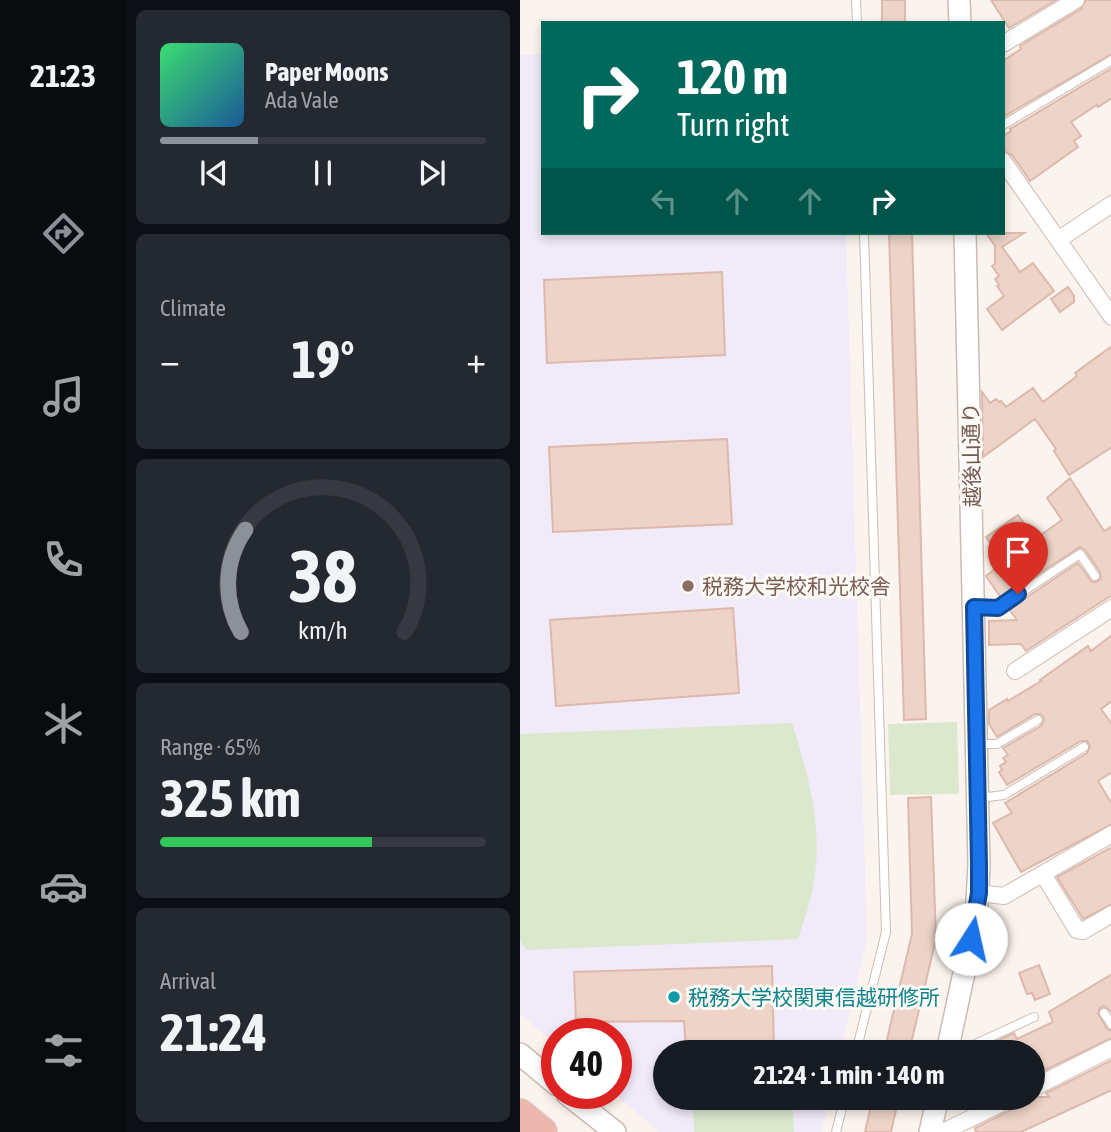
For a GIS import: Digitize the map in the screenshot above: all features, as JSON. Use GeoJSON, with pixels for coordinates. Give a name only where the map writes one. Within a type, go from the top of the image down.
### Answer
{"type":"FeatureCollection","features":[{"type":"Feature","properties":{"kind":"highway"},"geometry":{"type":"LineString","coordinates":[[520,1114],[542,1132]]}},
{"type":"Feature","properties":{"kind":"street"},"geometry":{"type":"LineString","coordinates":[[959,0],[960,21]]}},
{"type":"Feature","properties":{"kind":"street"},"geometry":{"type":"LineString","coordinates":[[1005,43],[1076,0]]}},
{"type":"Feature","properties":{"kind":"street"},"geometry":{"type":"LineString","coordinates":[[1005,164],[1111,317]]}},
{"type":"Feature","properties":{"kind":"street"},"geometry":{"type":"LineString","coordinates":[[1058,240],[1111,204]]}},
{"type":"Feature","properties":{"kind":"street","name":"越後山通り"},"geometry":{"type":"LineString","coordinates":[[950,1040],[979,893],[978,744],[965,235]]}},
{"type":"Feature","properties":{"kind":"street"},"geometry":{"type":"LineString","coordinates":[[1015,671],[1111,608]]}},
{"type":"Feature","properties":{"kind":"street"},"geometry":{"type":"LineString","coordinates":[[979,893],[1005,896],[1111,834]]}},
{"type":"Feature","properties":{"kind":"street"},"geometry":{"type":"LineString","coordinates":[[1043,874],[1077,930],[1083,931],[1111,914]]}},
{"type":"Feature","properties":{"kind":"street"},"geometry":{"type":"LineString","coordinates":[[1045,1082],[1111,1048]]}},
{"type":"Feature","properties":{"kind":"street"},"geometry":{"type":"LineString","coordinates":[[520,1054],[541,1072]]}},
{"type":"Feature","properties":{"kind":"street"},"geometry":{"type":"LineString","coordinates":[[586,1109],[615,1132]]}},
{"type":"Feature","properties":{"kind":"street"},"geometry":{"type":"LineString","coordinates":[[930,1132],[935,1110]]}},
{"type":"Feature","properties":{"kind":"street"},"geometry":{"type":"LineString","coordinates":[[943,1132],[988,1110]]}},
{"type":"Feature","properties":{"kind":"lane"},"geometry":{"type":"LineString","coordinates":[[857,0],[857,21]]}},
{"type":"Feature","properties":{"kind":"lane"},"geometry":{"type":"LineString","coordinates":[[1005,124],[1111,60]]}},
{"type":"Feature","properties":{"kind":"lane"},"geometry":{"type":"LineString","coordinates":[[859,1040],[886,932],[864,235]]}},
{"type":"Feature","properties":{"kind":"lane"},"geometry":{"type":"LineString","coordinates":[[974,607],[998,608],[1079,554],[1095,576]]}},
{"type":"Feature","properties":{"kind":"lane"},"geometry":{"type":"LineString","coordinates":[[978,744],[997,744],[1038,720]]}},
{"type":"Feature","properties":{"kind":"lane"},"geometry":{"type":"LineString","coordinates":[[979,798],[1004,795],[1084,747]]}},
{"type":"Feature","properties":{"kind":"lane"},"geometry":{"type":"LineString","coordinates":[[1104,1013],[1111,1025]]}},
{"type":"Feature","properties":{"kind":"lane"},"geometry":{"type":"LineString","coordinates":[[984,1040],[1034,1017]]}},
{"type":"Feature","properties":{"kind":"lane"},"geometry":{"type":"LineString","coordinates":[[836,1132],[842,1110]]}},
{"type":"Feature","properties":{"kind":"shaded area","name":"税務大学校和光校舎"},"geometry":{"type":"Polygon","coordinates":[[[541,54],[541,235],[846,235],[867,940],[843,1040],[653,1040],[653,1110],[826,1110],[821,1132],[660,1132],[632,1109],[632,1018],[541,1018],[541,1032],[520,1014],[520,55],[541,54]]]}},
{"type":"Feature","properties":{"kind":"green space"},"geometry":{"type":"Polygon","coordinates":[[[957,722],[959,794],[890,795],[888,724],[957,722]]]}},
{"type":"Feature","properties":{"kind":"green space"},"geometry":{"type":"Polygon","coordinates":[[[792,723],[809,783],[817,845],[812,894],[798,939],[526,950],[520,939],[520,734],[792,723]]]}},
{"type":"Feature","properties":{"kind":"green space"},"geometry":{"type":"Polygon","coordinates":[[[693,1110],[793,1110],[794,1132],[694,1132],[693,1110]]]}},
{"type":"Feature","properties":{"kind":"building"},"geometry":{"type":"Polygon","coordinates":[[[882,0],[905,0],[905,21],[882,21],[882,0]]]}},
{"type":"Feature","properties":{"kind":"building"},"geometry":{"type":"Polygon","coordinates":[[[991,0],[1056,0],[1009,28],[991,0]]]}},
{"type":"Feature","properties":{"kind":"building"},"geometry":{"type":"Polygon","coordinates":[[[1086,0],[1112,0],[1112,54],[1005,116],[1005,60],[1021,49],[1020,46],[1081,9],[1086,0]]]}},
{"type":"Feature","properties":{"kind":"building"},"geometry":{"type":"Polygon","coordinates":[[[1112,68],[1112,98],[1071,122],[1081,136],[1074,141],[1078,147],[1030,181],[1012,155],[1005,152],[1005,135],[1010,129],[1112,68]]]}},
{"type":"Feature","properties":{"kind":"building"},"geometry":{"type":"Polygon","coordinates":[[[1024,233],[1002,247],[1020,272],[1033,263],[1054,291],[1002,330],[987,309],[1004,296],[995,279],[999,276],[992,266],[995,264],[995,246],[987,235],[1024,233]]]}},
{"type":"Feature","properties":{"kind":"building"},"geometry":{"type":"Polygon","coordinates":[[[889,235],[912,235],[926,719],[904,720],[889,235]]]}},
{"type":"Feature","properties":{"kind":"building"},"geometry":{"type":"Polygon","coordinates":[[[722,272],[725,355],[547,363],[544,280],[722,272]]]}},
{"type":"Feature","properties":{"kind":"building"},"geometry":{"type":"Polygon","coordinates":[[[1068,287],[1074,296],[1074,302],[1060,312],[1051,299],[1068,287]]]}},
{"type":"Feature","properties":{"kind":"building"},"geometry":{"type":"Polygon","coordinates":[[[1112,346],[1112,447],[1069,475],[1054,451],[1056,449],[1035,419],[983,457],[982,392],[990,403],[996,399],[1006,407],[1033,388],[1043,402],[1077,376],[1075,373],[1112,346]]]}},
{"type":"Feature","properties":{"kind":"building"},"geometry":{"type":"Polygon","coordinates":[[[727,439],[732,524],[553,532],[549,447],[727,439]]]}},
{"type":"Feature","properties":{"kind":"building"},"geometry":{"type":"Polygon","coordinates":[[[1070,478],[1104,531],[1112,526],[1112,595],[1026,651],[1021,644],[989,645],[989,621],[1017,620],[1009,609],[1078,563],[1092,582],[1101,579],[1100,572],[1080,547],[1001,598],[986,576],[1004,562],[986,537],[1018,515],[1035,539],[1062,520],[1047,498],[1070,478]]]}},
{"type":"Feature","properties":{"kind":"building"},"geometry":{"type":"Polygon","coordinates":[[[733,608],[739,693],[556,706],[550,620],[733,608]]]}},
{"type":"Feature","properties":{"kind":"building"},"geometry":{"type":"Polygon","coordinates":[[[1112,635],[1112,701],[1101,709],[1112,724],[1112,772],[1098,781],[1112,804],[1112,824],[1021,872],[993,823],[1012,813],[1005,803],[1087,753],[1090,746],[1087,741],[1081,741],[1007,785],[999,772],[1002,770],[1000,766],[1006,762],[1003,758],[1008,755],[1003,748],[1041,726],[1044,719],[1041,714],[1035,714],[997,737],[989,724],[989,710],[1041,681],[1088,646],[1091,651],[1112,635]]]}},
{"type":"Feature","properties":{"kind":"building"},"geometry":{"type":"Polygon","coordinates":[[[931,797],[936,939],[912,1040],[887,1040],[912,934],[908,798],[931,797]]]}},
{"type":"Feature","properties":{"kind":"building"},"geometry":{"type":"Polygon","coordinates":[[[1112,847],[1112,904],[1083,919],[1057,877],[1112,847]]]}},
{"type":"Feature","properties":{"kind":"building"},"geometry":{"type":"Polygon","coordinates":[[[1039,965],[1050,994],[1035,1000],[1032,993],[1027,994],[1019,973],[1039,965]]]}},
{"type":"Feature","properties":{"kind":"building","name":"税務大学校関東信越研修所"},"geometry":{"type":"Polygon","coordinates":[[[772,966],[774,1040],[685,1040],[684,1021],[576,1018],[574,972],[772,966]]]}},
{"type":"Feature","properties":{"kind":"building"},"geometry":{"type":"Polygon","coordinates":[[[1112,974],[1112,1012],[1104,1006],[1098,1013],[1107,1029],[1112,1031],[1112,1038],[1045,1070],[1045,1040],[999,1040],[1014,1033],[1017,1039],[1053,1022],[1049,1012],[1112,974]]]}},
{"type":"Feature","properties":{"kind":"building"},"geometry":{"type":"Polygon","coordinates":[[[1112,1060],[1112,1090],[1021,1132],[976,1132],[975,1128],[1011,1110],[1045,1110],[1045,1097],[1049,1097],[1046,1093],[1112,1060]]]}},
{"type":"Feature","properties":{"kind":"building"},"geometry":{"type":"Polygon","coordinates":[[[870,1110],[896,1110],[891,1132],[865,1132],[870,1110]]]}},
{"type":"Feature","properties":{"kind":"place","name":"税務大学校和光校舎"},"geometry":{"type":"Point","coordinates":[688,586]}},
{"type":"Feature","properties":{"kind":"place","name":"税務大学校関東信越研修所"},"geometry":{"type":"Point","coordinates":[674,997]}},
{"type":"Feature","properties":{"kind":"route"},"geometry":{"type":"LineString","coordinates":[[971,939],[979,893],[974,607],[998,608],[1018,594]]}}]}
